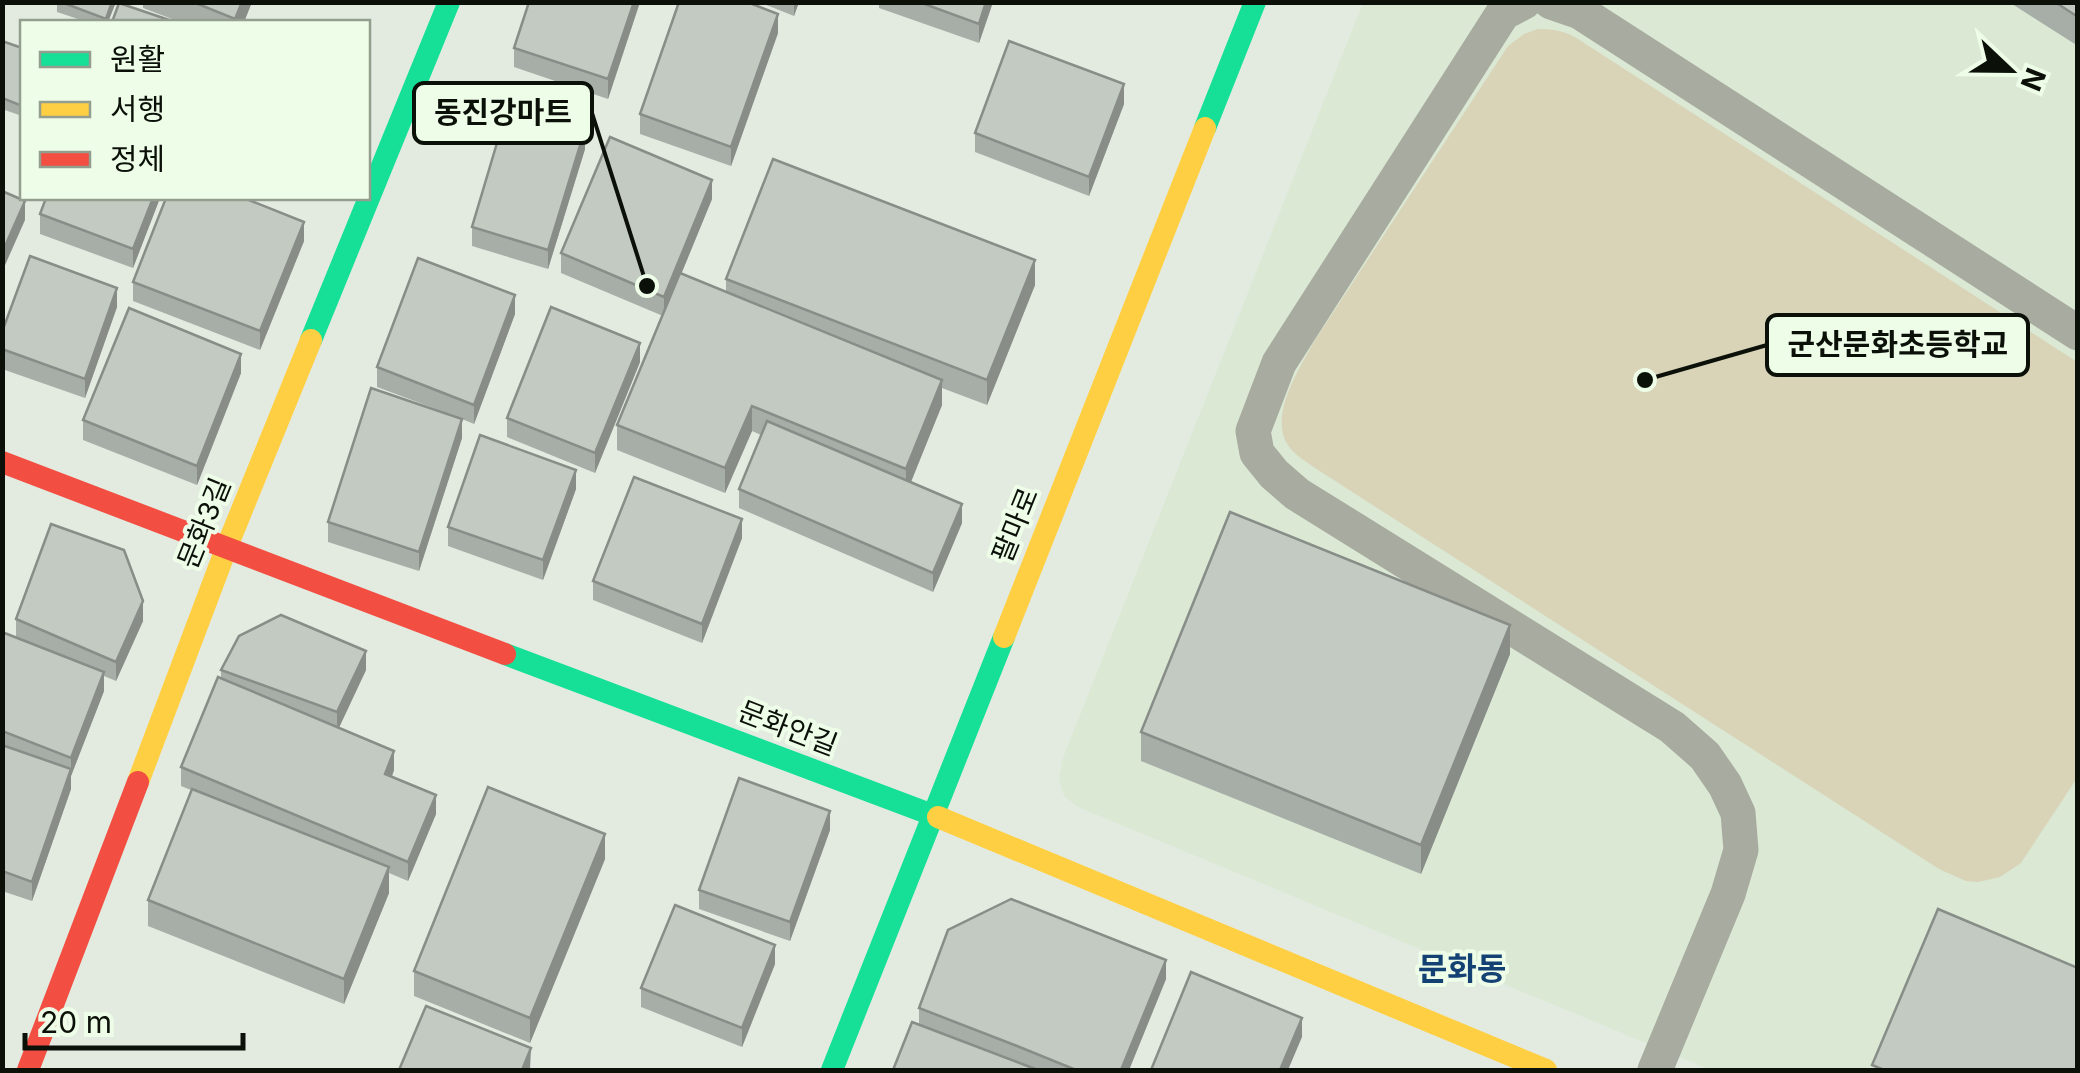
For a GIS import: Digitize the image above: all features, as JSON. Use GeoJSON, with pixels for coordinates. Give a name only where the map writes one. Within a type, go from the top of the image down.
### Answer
{"type":"FeatureCollection","features":[{"type":"Feature","properties":{"kind":"street","name":"문화3길"},"geometry":{"type":"LineString","coordinates":[[370,194],[448,2]]}},
{"type":"Feature","properties":{"kind":"street","name":"팔마로"},"geometry":{"type":"LineString","coordinates":[[832,1070],[1255,2]]}},
{"type":"Feature","properties":{"kind":"street","name":"문화3길"},"geometry":{"type":"LineString","coordinates":[[28,1070],[226,549],[368,200]]}},
{"type":"Feature","properties":{"kind":"street","name":"문화안길"},"geometry":{"type":"LineString","coordinates":[[2,462],[933,815],[1546,1070]]}},
{"type":"Feature","properties":{"kind":"lane"},"geometry":{"type":"LineString","coordinates":[[1524,2],[1503,13],[1279,364],[1253,431],[1258,453],[1297,494],[1672,727],[1705,756],[1726,785],[1738,812],[1741,850],[1728,894],[1655,1070]]}},
{"type":"Feature","properties":{"kind":"lane"},"geometry":{"type":"LineString","coordinates":[[1551,2],[1580,12],[2078,334]]}},
{"type":"Feature","properties":{"kind":"shaded area"},"geometry":{"type":"Polygon","coordinates":[[[1363,3],[2077,3],[2077,1070],[1711,1070],[1078,807],[1064,796],[1059,779],[1063,758],[1363,3]]]}},
{"type":"Feature","properties":{"kind":"shaded area"},"geometry":{"type":"Polygon","coordinates":[[[1538,29],[1559,31],[1578,39],[2077,362],[2077,778],[2021,863],[2000,877],[1966,881],[1939,869],[1315,468],[1287,444],[1282,428],[1285,402],[1315,340],[1508,46],[1538,29]]]}},
{"type":"Feature","properties":{"kind":"building"},"geometry":{"type":"Polygon","coordinates":[[[61,2],[112,2],[106,19],[61,2]]]}},
{"type":"Feature","properties":{"kind":"building"},"geometry":{"type":"Polygon","coordinates":[[[193,2],[242,2],[235,19],[193,2]]]}},
{"type":"Feature","properties":{"kind":"building"},"geometry":{"type":"Polygon","coordinates":[[[529,2],[634,2],[608,79],[514,48],[529,2]]]}},
{"type":"Feature","properties":{"kind":"building"},"geometry":{"type":"Polygon","coordinates":[[[679,2],[747,2],[778,14],[731,147],[640,114],[679,2]]]}},
{"type":"Feature","properties":{"kind":"building"},"geometry":{"type":"Polygon","coordinates":[[[919,2],[986,2],[979,24],[919,2]]]}},
{"type":"Feature","properties":{"kind":"building"},"geometry":{"type":"Polygon","coordinates":[[[2055,2],[2078,2],[2078,17],[2055,2]]]}},
{"type":"Feature","properties":{"kind":"building"},"geometry":{"type":"Polygon","coordinates":[[[119,3],[169,20],[113,20],[119,3]]]}},
{"type":"Feature","properties":{"kind":"building"},"geometry":{"type":"Polygon","coordinates":[[[2,41],[20,47],[20,105],[2,98],[2,41]]]}},
{"type":"Feature","properties":{"kind":"building"},"geometry":{"type":"Polygon","coordinates":[[[1009,41],[1124,84],[1089,177],[975,133],[1009,41]]]}},
{"type":"Feature","properties":{"kind":"building"},"geometry":{"type":"Polygon","coordinates":[[[508,106],[585,129],[548,250],[472,227],[508,106]]]}},
{"type":"Feature","properties":{"kind":"building"},"geometry":{"type":"Polygon","coordinates":[[[610,137],[712,180],[664,297],[561,253],[610,137]]]}},
{"type":"Feature","properties":{"kind":"building"},"geometry":{"type":"Polygon","coordinates":[[[773,159],[1035,260],[987,380],[726,279],[773,159]]]}},
{"type":"Feature","properties":{"kind":"building"},"geometry":{"type":"Polygon","coordinates":[[[2,191],[25,201],[2,253],[2,191]]]}},
{"type":"Feature","properties":{"kind":"building"},"geometry":{"type":"Polygon","coordinates":[[[45,200],[152,200],[133,249],[40,214],[45,200]]]}},
{"type":"Feature","properties":{"kind":"building"},"geometry":{"type":"Polygon","coordinates":[[[165,200],[249,200],[304,222],[260,331],[133,282],[165,200]]]}},
{"type":"Feature","properties":{"kind":"building"},"geometry":{"type":"Polygon","coordinates":[[[30,256],[117,288],[85,379],[2,349],[2,332],[30,256]]]}},
{"type":"Feature","properties":{"kind":"building"},"geometry":{"type":"Polygon","coordinates":[[[418,258],[515,295],[474,405],[377,367],[418,258]]]}},
{"type":"Feature","properties":{"kind":"building"},"geometry":{"type":"Polygon","coordinates":[[[680,273],[942,380],[906,469],[752,406],[725,468],[617,425],[680,273]]]}},
{"type":"Feature","properties":{"kind":"building"},"geometry":{"type":"Polygon","coordinates":[[[551,307],[640,343],[595,453],[507,418],[551,307]]]}},
{"type":"Feature","properties":{"kind":"building"},"geometry":{"type":"Polygon","coordinates":[[[129,308],[241,354],[197,466],[83,420],[129,308]]]}},
{"type":"Feature","properties":{"kind":"building"},"geometry":{"type":"Polygon","coordinates":[[[371,388],[462,419],[419,552],[328,522],[371,388]]]}},
{"type":"Feature","properties":{"kind":"building"},"geometry":{"type":"Polygon","coordinates":[[[767,421],[962,504],[933,573],[739,489],[767,421]]]}},
{"type":"Feature","properties":{"kind":"building"},"geometry":{"type":"Polygon","coordinates":[[[480,435],[576,470],[543,560],[448,527],[480,435]]]}},
{"type":"Feature","properties":{"kind":"building"},"geometry":{"type":"Polygon","coordinates":[[[634,477],[742,519],[702,624],[593,581],[634,477]]]}},
{"type":"Feature","properties":{"kind":"building"},"geometry":{"type":"Polygon","coordinates":[[[1230,512],[1510,625],[1421,845],[1141,732],[1230,512]]]}},
{"type":"Feature","properties":{"kind":"building"},"geometry":{"type":"Polygon","coordinates":[[[51,524],[124,550],[143,601],[116,662],[16,619],[51,524]]]}},
{"type":"Feature","properties":{"kind":"building"},"geometry":{"type":"Polygon","coordinates":[[[281,615],[366,651],[337,712],[221,670],[239,636],[281,615]]]}},
{"type":"Feature","properties":{"kind":"building"},"geometry":{"type":"Polygon","coordinates":[[[2,632],[104,672],[71,758],[2,731],[2,632]]]}},
{"type":"Feature","properties":{"kind":"building"},"geometry":{"type":"Polygon","coordinates":[[[218,677],[394,751],[385,774],[436,795],[408,862],[181,767],[218,677]]]}},
{"type":"Feature","properties":{"kind":"building"},"geometry":{"type":"Polygon","coordinates":[[[2,745],[71,769],[32,882],[2,871],[2,745]]]}},
{"type":"Feature","properties":{"kind":"building"},"geometry":{"type":"Polygon","coordinates":[[[739,778],[830,811],[790,922],[699,890],[739,778]]]}},
{"type":"Feature","properties":{"kind":"building"},"geometry":{"type":"Polygon","coordinates":[[[488,787],[605,834],[530,1018],[414,971],[488,787]]]}},
{"type":"Feature","properties":{"kind":"building"},"geometry":{"type":"Polygon","coordinates":[[[192,789],[389,867],[344,979],[148,900],[192,789]]]}},
{"type":"Feature","properties":{"kind":"building"},"geometry":{"type":"Polygon","coordinates":[[[1011,899],[1166,960],[1121,1070],[1076,1070],[919,1008],[948,930],[1011,899]]]}},
{"type":"Feature","properties":{"kind":"building"},"geometry":{"type":"Polygon","coordinates":[[[675,905],[775,945],[742,1028],[641,988],[675,905]]]}},
{"type":"Feature","properties":{"kind":"building"},"geometry":{"type":"Polygon","coordinates":[[[1938,909],[2078,968],[2078,1070],[1884,1070],[1872,1065],[1938,909]]]}},
{"type":"Feature","properties":{"kind":"building"},"geometry":{"type":"Polygon","coordinates":[[[1191,972],[1302,1018],[1280,1070],[1151,1070],[1191,972]]]}},
{"type":"Feature","properties":{"kind":"building"},"geometry":{"type":"Polygon","coordinates":[[[426,1006],[531,1048],[522,1070],[399,1070],[426,1006]]]}},
{"type":"Feature","properties":{"kind":"building"},"geometry":{"type":"Polygon","coordinates":[[[912,1022],[1038,1070],[893,1070],[912,1022]]]}},
{"type":"Feature","properties":{"kind":"traffic: fast"},"geometry":{"type":"LineString","coordinates":[[370,195],[449,2]]}},
{"type":"Feature","properties":{"kind":"traffic: fast"},"geometry":{"type":"LineString","coordinates":[[1205,128],[1255,2]]}},
{"type":"Feature","properties":{"kind":"traffic: fast"},"geometry":{"type":"LineString","coordinates":[[311,340],[368,200]]}},
{"type":"Feature","properties":{"kind":"traffic: fast"},"geometry":{"type":"LineString","coordinates":[[832,1070],[1004,637]]}},
{"type":"Feature","properties":{"kind":"traffic: fast"},"geometry":{"type":"LineString","coordinates":[[505,654],[938,817]]}},
{"type":"Feature","properties":{"kind":"traffic: slow"},"geometry":{"type":"LineString","coordinates":[[1004,637],[1205,128]]}},
{"type":"Feature","properties":{"kind":"traffic: slow"},"geometry":{"type":"LineString","coordinates":[[138,782],[311,340]]}},
{"type":"Feature","properties":{"kind":"traffic: slow"},"geometry":{"type":"LineString","coordinates":[[938,817],[1546,1070]]}},
{"type":"Feature","properties":{"kind":"traffic: jam"},"geometry":{"type":"LineString","coordinates":[[2,462],[505,654]]}},
{"type":"Feature","properties":{"kind":"traffic: jam"},"geometry":{"type":"LineString","coordinates":[[28,1070],[138,782]]}},
{"type":"Feature","properties":{"kind":"place","name":"동진강마트"},"geometry":{"type":"Point","coordinates":[647,286]}},
{"type":"Feature","properties":{"kind":"place","name":"군산문화초등학교"},"geometry":{"type":"Point","coordinates":[1645,380]}},
{"type":"Feature","properties":{"kind":"district","name":"문화동"},"geometry":{"type":"Point","coordinates":[1462,969]}}]}
